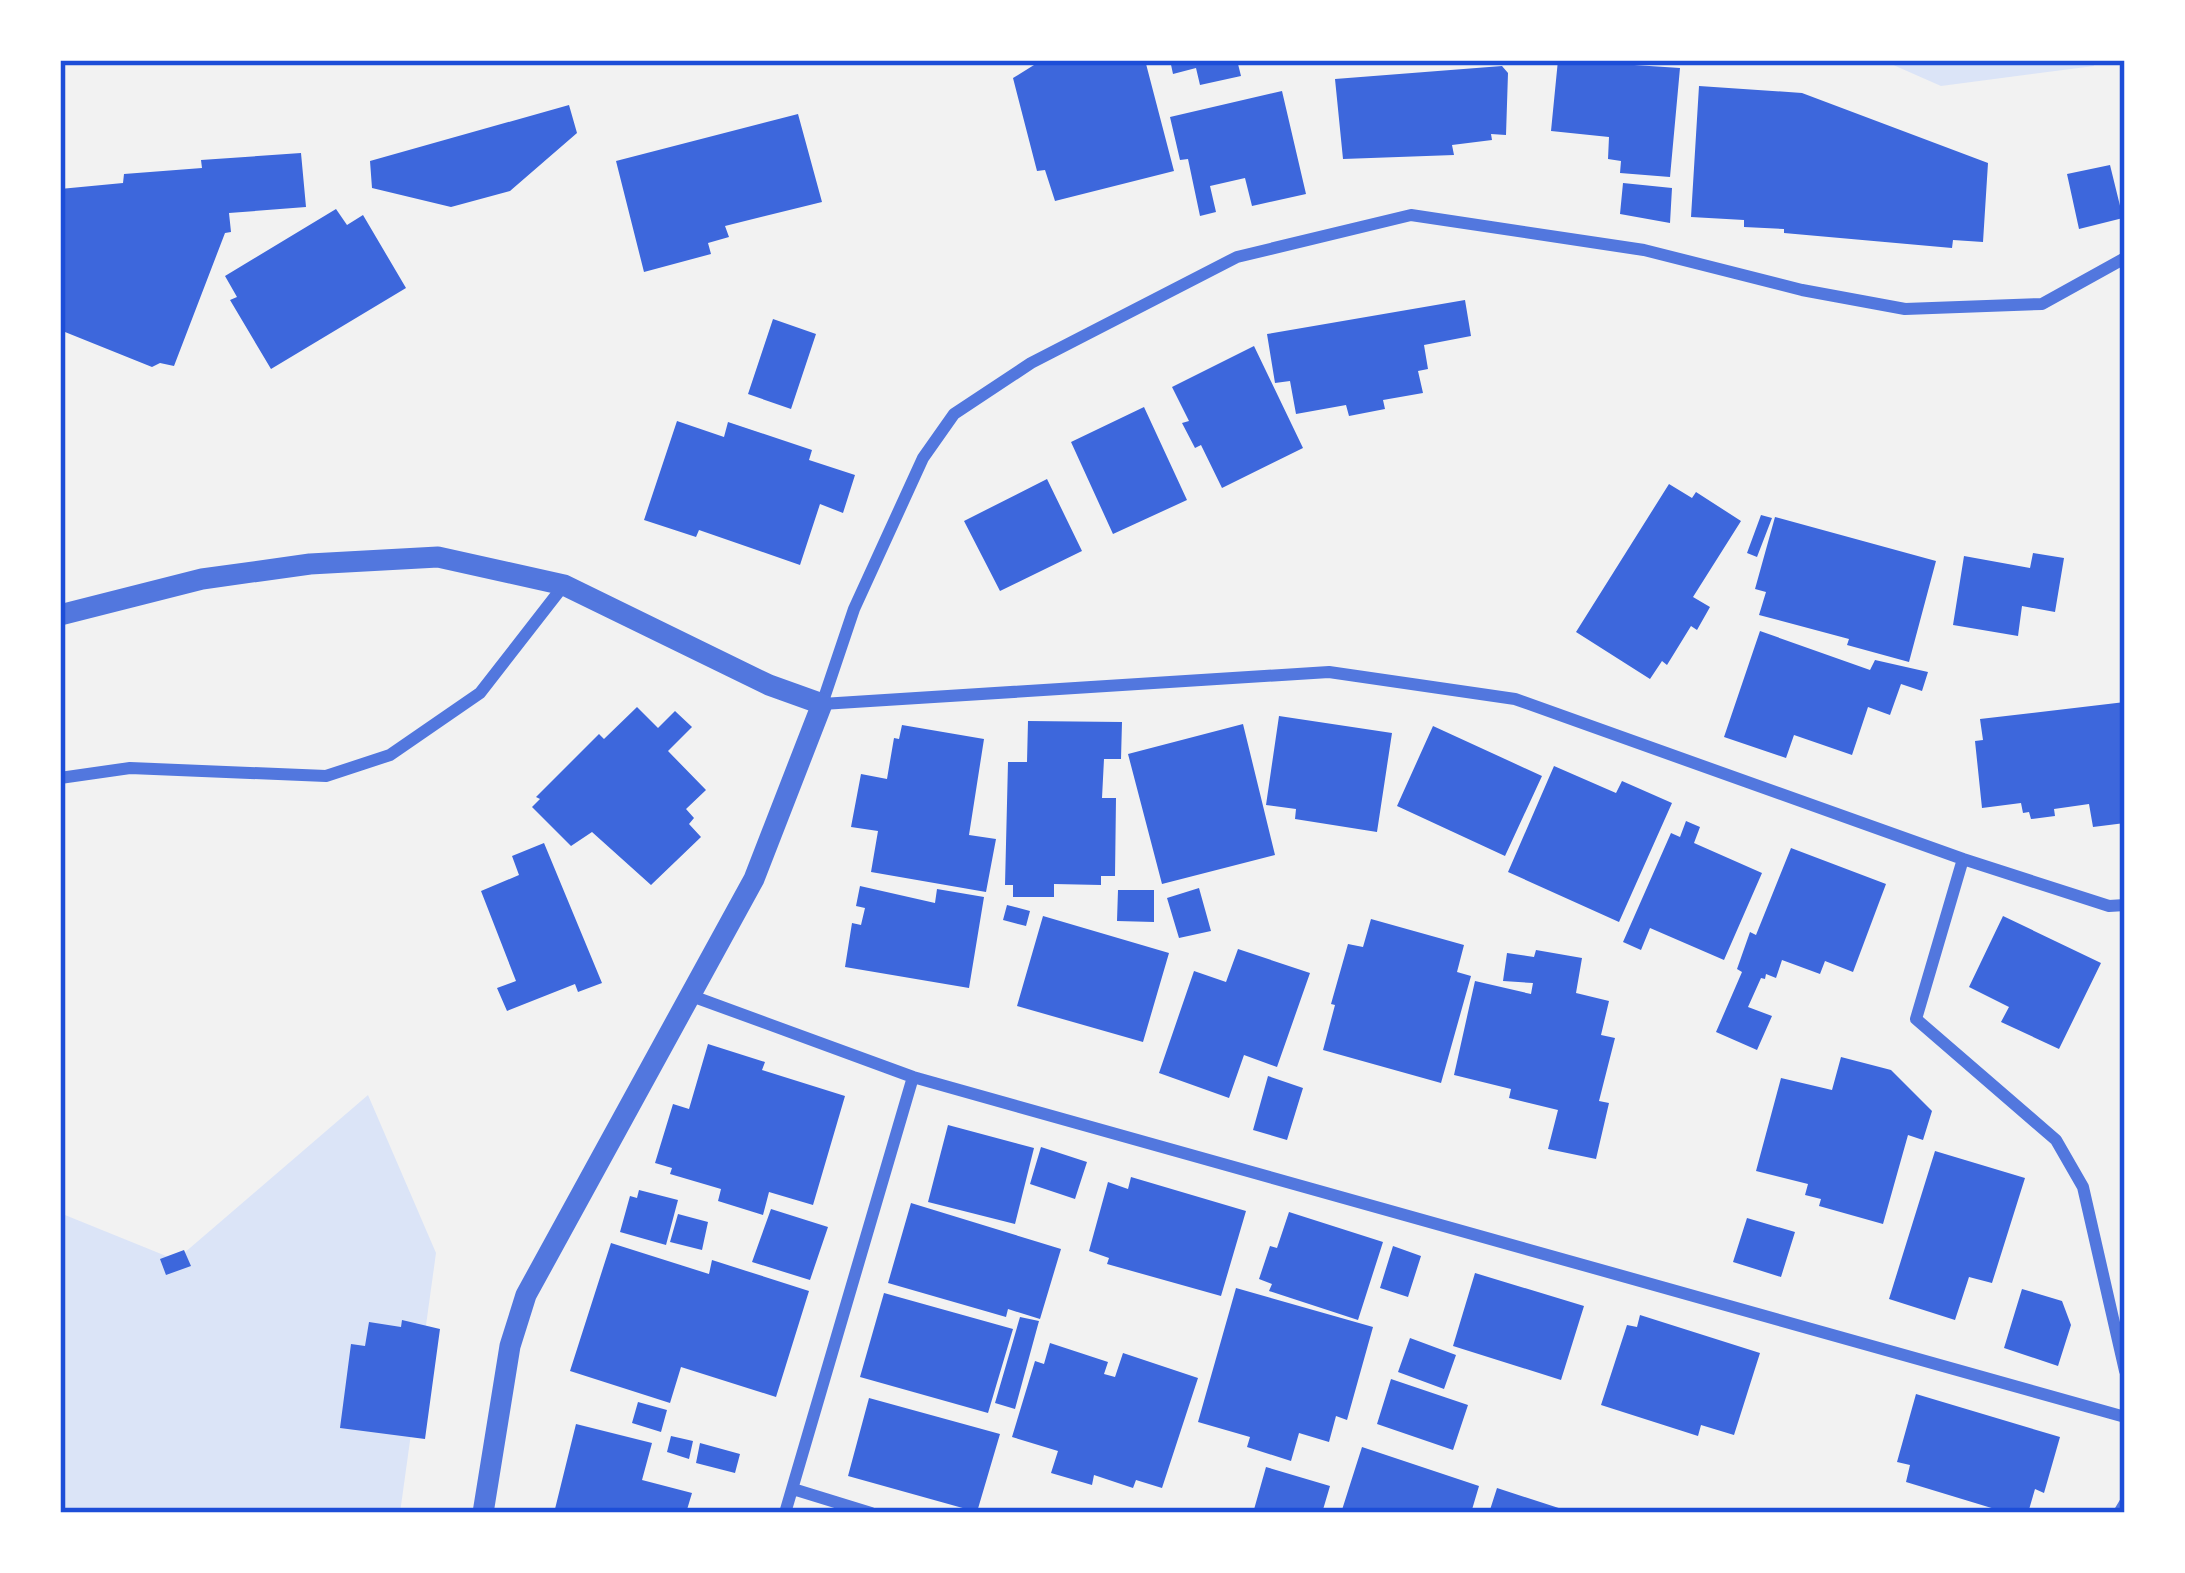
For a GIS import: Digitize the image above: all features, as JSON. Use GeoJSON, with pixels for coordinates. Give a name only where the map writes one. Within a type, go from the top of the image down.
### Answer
{"type":"FeatureCollection","features":[{"type":"Feature","properties":{"kind":"street"},"geometry":{"type":"LineString","coordinates":[[482,1513],[510,1346],[526,1295],[754,879],[854,608],[923,458],[954,414],[1031,363],[1237,257],[1411,215],[1644,250],[1802,290],[1905,309],[2042,304],[2125,259]]}},
{"type":"Feature","properties":{"kind":"street"},"geometry":{"type":"LineString","coordinates":[[60,615],[202,579],[310,564],[438,557],[564,585],[769,685],[821,704],[1329,672],[1515,699],[1963,859],[2109,906],[2125,905]]}},
{"type":"Feature","properties":{"kind":"street"},"geometry":{"type":"LineString","coordinates":[[60,778],[130,768],[326,776],[390,755],[480,693],[564,585]]}},
{"type":"Feature","properties":{"kind":"street"},"geometry":{"type":"LineString","coordinates":[[1963,859],[1916,1019],[2056,1140],[2083,1187],[2125,1371]]}},
{"type":"Feature","properties":{"kind":"street"},"geometry":{"type":"LineString","coordinates":[[688,995],[913,1076],[2125,1417]]}},
{"type":"Feature","properties":{"kind":"street"},"geometry":{"type":"LineString","coordinates":[[785,1513],[913,1076]]}},
{"type":"Feature","properties":{"kind":"street"},"geometry":{"type":"LineString","coordinates":[[793,1489],[871,1513]]}},
{"type":"Feature","properties":{"kind":"street"},"geometry":{"type":"LineString","coordinates":[[2119,1513],[2125,1503]]}},
{"type":"Feature","properties":{"kind":"shaded area"},"geometry":{"type":"Polygon","coordinates":[[[1882,60],[2092,60],[2094,66],[1941,86],[1882,60]]]}},
{"type":"Feature","properties":{"kind":"shaded area"},"geometry":{"type":"Polygon","coordinates":[[[368,1095],[436,1253],[400,1513],[60,1513],[60,1213],[176,1260],[368,1095]]]}},
{"type":"Feature","properties":{"kind":"building"},"geometry":{"type":"Polygon","coordinates":[[[1042,60],[1145,60],[1174,171],[1055,201],[1045,170],[1037,171],[1013,78],[1042,60]]]}},
{"type":"Feature","properties":{"kind":"building"},"geometry":{"type":"Polygon","coordinates":[[[1170,60],[1237,60],[1241,76],[1200,85],[1196,68],[1173,74],[1170,60]]]}},
{"type":"Feature","properties":{"kind":"building"},"geometry":{"type":"Polygon","coordinates":[[[1558,60],[1680,68],[1670,177],[1620,173],[1621,161],[1608,159],[1609,137],[1551,131],[1558,60]]]}},
{"type":"Feature","properties":{"kind":"building"},"geometry":{"type":"Polygon","coordinates":[[[1502,66],[1508,73],[1506,135],[1491,134],[1492,140],[1452,145],[1454,155],[1343,159],[1335,79],[1502,66]]]}},
{"type":"Feature","properties":{"kind":"building"},"geometry":{"type":"Polygon","coordinates":[[[1699,86],[1802,93],[1988,163],[1983,242],[1953,240],[1952,248],[1784,233],[1784,229],[1744,227],[1744,220],[1691,217],[1699,86]]]}},
{"type":"Feature","properties":{"kind":"building"},"geometry":{"type":"Polygon","coordinates":[[[1282,91],[1306,194],[1252,206],[1245,178],[1210,186],[1216,212],[1200,216],[1188,159],[1180,160],[1170,117],[1282,91]]]}},
{"type":"Feature","properties":{"kind":"building"},"geometry":{"type":"Polygon","coordinates":[[[569,105],[577,133],[510,191],[451,207],[372,188],[370,161],[569,105]]]}},
{"type":"Feature","properties":{"kind":"building"},"geometry":{"type":"Polygon","coordinates":[[[798,114],[822,202],[725,226],[729,237],[708,243],[711,254],[644,272],[616,161],[798,114]]]}},
{"type":"Feature","properties":{"kind":"building"},"geometry":{"type":"Polygon","coordinates":[[[301,153],[306,207],[229,213],[231,232],[225,233],[174,366],[160,363],[152,367],[60,330],[60,189],[123,183],[124,174],[202,168],[201,160],[301,153]]]}},
{"type":"Feature","properties":{"kind":"building"},"geometry":{"type":"Polygon","coordinates":[[[2110,165],[2123,218],[2079,229],[2067,174],[2110,165]]]}},
{"type":"Feature","properties":{"kind":"building"},"geometry":{"type":"Polygon","coordinates":[[[1623,183],[1672,188],[1670,223],[1620,214],[1623,183]]]}},
{"type":"Feature","properties":{"kind":"building"},"geometry":{"type":"Polygon","coordinates":[[[336,209],[347,225],[363,215],[406,288],[271,369],[230,300],[237,297],[225,276],[336,209]]]}},
{"type":"Feature","properties":{"kind":"building"},"geometry":{"type":"Polygon","coordinates":[[[1465,300],[1471,336],[1424,345],[1428,369],[1418,371],[1423,393],[1383,400],[1385,409],[1349,416],[1346,405],[1296,414],[1290,381],[1275,383],[1267,334],[1465,300]]]}},
{"type":"Feature","properties":{"kind":"building"},"geometry":{"type":"Polygon","coordinates":[[[773,319],[816,334],[791,409],[748,394],[773,319]]]}},
{"type":"Feature","properties":{"kind":"building"},"geometry":{"type":"Polygon","coordinates":[[[1254,346],[1303,448],[1222,488],[1201,445],[1195,448],[1182,423],[1189,421],[1172,387],[1254,346]]]}},
{"type":"Feature","properties":{"kind":"building"},"geometry":{"type":"Polygon","coordinates":[[[1144,407],[1187,500],[1113,534],[1071,442],[1144,407]]]}},
{"type":"Feature","properties":{"kind":"building"},"geometry":{"type":"Polygon","coordinates":[[[677,421],[724,437],[728,422],[812,450],[809,460],[855,475],[843,513],[820,504],[800,565],[699,530],[696,537],[644,520],[677,421]]]}},
{"type":"Feature","properties":{"kind":"building"},"geometry":{"type":"Polygon","coordinates":[[[1047,479],[1082,551],[1000,591],[964,521],[1047,479]]]}},
{"type":"Feature","properties":{"kind":"building"},"geometry":{"type":"Polygon","coordinates":[[[1669,484],[1692,498],[1696,492],[1741,521],[1693,597],[1710,607],[1697,630],[1691,626],[1667,665],[1662,661],[1650,679],[1576,632],[1669,484]]]}},
{"type":"Feature","properties":{"kind":"building"},"geometry":{"type":"Polygon","coordinates":[[[1761,515],[1772,518],[1757,557],[1747,553],[1761,515]]]}},
{"type":"Feature","properties":{"kind":"building"},"geometry":{"type":"Polygon","coordinates":[[[1775,517],[1936,561],[1909,662],[1847,645],[1849,639],[1759,615],[1766,592],[1755,589],[1775,517]]]}},
{"type":"Feature","properties":{"kind":"building"},"geometry":{"type":"Polygon","coordinates":[[[2033,553],[2064,558],[2055,612],[2022,606],[2018,636],[1953,625],[1964,556],[2030,568],[2033,553]]]}},
{"type":"Feature","properties":{"kind":"building"},"geometry":{"type":"Polygon","coordinates":[[[1760,631],[1870,670],[1875,660],[1928,672],[1922,691],[1901,684],[1890,715],[1868,707],[1852,755],[1794,735],[1786,758],[1724,737],[1760,631]]]}},
{"type":"Feature","properties":{"kind":"building"},"geometry":{"type":"Polygon","coordinates":[[[2125,702],[2125,823],[2093,827],[2089,804],[2054,809],[2055,816],[2031,819],[2029,812],[2023,813],[2021,803],[1982,808],[1975,741],[1983,740],[1980,719],[2125,702]]]}},
{"type":"Feature","properties":{"kind":"building"},"geometry":{"type":"Polygon","coordinates":[[[637,707],[658,728],[675,711],[692,727],[668,751],[706,790],[686,809],[694,818],[689,824],[701,837],[651,885],[592,832],[571,846],[532,807],[540,799],[536,797],[599,734],[604,739],[637,707]]]}},
{"type":"Feature","properties":{"kind":"building"},"geometry":{"type":"Polygon","coordinates":[[[1279,716],[1392,733],[1377,832],[1295,819],[1296,809],[1266,805],[1279,716]]]}},
{"type":"Feature","properties":{"kind":"building"},"geometry":{"type":"Polygon","coordinates":[[[1028,721],[1122,722],[1121,759],[1104,759],[1102,798],[1116,798],[1115,876],[1101,876],[1101,885],[1054,884],[1054,897],[1013,897],[1013,885],[1005,885],[1008,762],[1027,762],[1028,721]]]}},
{"type":"Feature","properties":{"kind":"building"},"geometry":{"type":"Polygon","coordinates":[[[1243,724],[1275,855],[1162,884],[1128,754],[1243,724]]]}},
{"type":"Feature","properties":{"kind":"building"},"geometry":{"type":"Polygon","coordinates":[[[902,725],[984,739],[969,835],[996,839],[986,892],[871,872],[878,831],[851,827],[861,774],[887,779],[894,738],[899,739],[902,725]]]}},
{"type":"Feature","properties":{"kind":"building"},"geometry":{"type":"Polygon","coordinates":[[[1433,726],[1542,776],[1505,856],[1397,806],[1433,726]]]}},
{"type":"Feature","properties":{"kind":"building"},"geometry":{"type":"Polygon","coordinates":[[[1554,766],[1616,793],[1622,781],[1672,803],[1619,922],[1508,872],[1554,766]]]}},
{"type":"Feature","properties":{"kind":"building"},"geometry":{"type":"Polygon","coordinates":[[[1686,821],[1700,827],[1694,843],[1762,873],[1724,960],[1650,928],[1641,950],[1623,942],[1671,833],[1680,837],[1686,821]]]}},
{"type":"Feature","properties":{"kind":"building"},"geometry":{"type":"Polygon","coordinates":[[[544,843],[602,983],[578,992],[575,984],[507,1011],[497,988],[516,981],[481,891],[519,875],[512,856],[544,843]]]}},
{"type":"Feature","properties":{"kind":"building"},"geometry":{"type":"Polygon","coordinates":[[[1791,848],[1886,884],[1853,972],[1825,961],[1820,974],[1782,960],[1776,978],[1766,974],[1761,978],[1748,1007],[1772,1016],[1757,1050],[1716,1032],[1742,972],[1737,969],[1750,932],[1756,935],[1791,848]]]}},
{"type":"Feature","properties":{"kind":"building"},"geometry":{"type":"Polygon","coordinates":[[[860,886],[935,903],[937,889],[984,897],[969,988],[845,967],[852,923],[861,925],[865,908],[856,906],[860,886]]]}},
{"type":"Feature","properties":{"kind":"building"},"geometry":{"type":"Polygon","coordinates":[[[1199,888],[1211,931],[1179,938],[1167,898],[1199,888]]]}},
{"type":"Feature","properties":{"kind":"building"},"geometry":{"type":"Polygon","coordinates":[[[1118,890],[1154,890],[1154,922],[1117,921],[1118,890]]]}},
{"type":"Feature","properties":{"kind":"building"},"geometry":{"type":"Polygon","coordinates":[[[1007,905],[1030,911],[1026,926],[1003,920],[1007,905]]]}},
{"type":"Feature","properties":{"kind":"building"},"geometry":{"type":"Polygon","coordinates":[[[1043,916],[1169,953],[1143,1042],[1017,1006],[1043,916]]]}},
{"type":"Feature","properties":{"kind":"building"},"geometry":{"type":"Polygon","coordinates":[[[2003,916],[2101,963],[2059,1049],[2001,1022],[2009,1007],[1969,987],[2003,916]]]}},
{"type":"Feature","properties":{"kind":"building"},"geometry":{"type":"Polygon","coordinates":[[[1371,919],[1464,945],[1457,972],[1471,976],[1441,1083],[1323,1050],[1348,944],[1363,947],[1371,919]]]}},
{"type":"Feature","properties":{"kind":"building"},"geometry":{"type":"Polygon","coordinates":[[[1238,949],[1310,973],[1277,1067],[1244,1055],[1229,1098],[1159,1073],[1194,971],[1226,982],[1238,949]]]}},
{"type":"Feature","properties":{"kind":"building"},"geometry":{"type":"Polygon","coordinates":[[[1536,950],[1582,958],[1576,993],[1609,1001],[1601,1035],[1615,1038],[1599,1101],[1609,1103],[1596,1159],[1548,1149],[1558,1110],[1509,1098],[1511,1089],[1454,1075],[1475,981],[1531,994],[1533,983],[1503,981],[1507,953],[1534,957],[1536,950]]]}},
{"type":"Feature","properties":{"kind":"building"},"geometry":{"type":"Polygon","coordinates":[[[708,1044],[765,1062],[762,1070],[845,1096],[813,1205],[769,1192],[763,1215],[718,1201],[721,1189],[670,1174],[672,1168],[655,1163],[673,1104],[689,1109],[708,1044]]]}},
{"type":"Feature","properties":{"kind":"building"},"geometry":{"type":"Polygon","coordinates":[[[1841,1057],[1891,1070],[1932,1111],[1923,1140],[1908,1135],[1883,1224],[1819,1206],[1821,1199],[1805,1195],[1808,1184],[1756,1171],[1781,1078],[1832,1090],[1841,1057]]]}},
{"type":"Feature","properties":{"kind":"building"},"geometry":{"type":"Polygon","coordinates":[[[1268,1076],[1303,1088],[1287,1140],[1253,1130],[1268,1076]]]}},
{"type":"Feature","properties":{"kind":"building"},"geometry":{"type":"Polygon","coordinates":[[[948,1125],[1034,1148],[1015,1224],[928,1202],[948,1125]]]}},
{"type":"Feature","properties":{"kind":"building"},"geometry":{"type":"Polygon","coordinates":[[[1041,1147],[1087,1162],[1075,1199],[1030,1184],[1041,1147]]]}},
{"type":"Feature","properties":{"kind":"building"},"geometry":{"type":"Polygon","coordinates":[[[1935,1151],[2025,1178],[1992,1283],[1969,1277],[1955,1320],[1889,1299],[1935,1151]]]}},
{"type":"Feature","properties":{"kind":"building"},"geometry":{"type":"Polygon","coordinates":[[[1131,1177],[1246,1211],[1221,1296],[1107,1264],[1109,1258],[1089,1251],[1108,1182],[1128,1189],[1131,1177]]]}},
{"type":"Feature","properties":{"kind":"building"},"geometry":{"type":"Polygon","coordinates":[[[639,1190],[678,1200],[666,1245],[620,1232],[630,1196],[637,1198],[639,1190]]]}},
{"type":"Feature","properties":{"kind":"building"},"geometry":{"type":"Polygon","coordinates":[[[911,1203],[1061,1249],[1040,1319],[1008,1309],[1006,1317],[888,1283],[911,1203]]]}},
{"type":"Feature","properties":{"kind":"building"},"geometry":{"type":"Polygon","coordinates":[[[771,1209],[828,1227],[810,1280],[752,1262],[771,1209]]]}},
{"type":"Feature","properties":{"kind":"building"},"geometry":{"type":"Polygon","coordinates":[[[1289,1212],[1383,1242],[1358,1320],[1269,1291],[1272,1284],[1259,1279],[1270,1246],[1277,1248],[1289,1212]]]}},
{"type":"Feature","properties":{"kind":"building"},"geometry":{"type":"Polygon","coordinates":[[[678,1214],[708,1222],[702,1250],[670,1242],[678,1214]]]}},
{"type":"Feature","properties":{"kind":"building"},"geometry":{"type":"Polygon","coordinates":[[[1747,1218],[1795,1232],[1781,1277],[1733,1262],[1747,1218]]]}},
{"type":"Feature","properties":{"kind":"building"},"geometry":{"type":"Polygon","coordinates":[[[611,1243],[709,1274],[712,1260],[809,1291],[776,1397],[681,1367],[670,1403],[570,1371],[611,1243]]]}},
{"type":"Feature","properties":{"kind":"building"},"geometry":{"type":"Polygon","coordinates":[[[1393,1246],[1421,1256],[1408,1297],[1380,1288],[1393,1246]]]}},
{"type":"Feature","properties":{"kind":"building"},"geometry":{"type":"Polygon","coordinates":[[[184,1250],[191,1266],[166,1275],[160,1259],[184,1250]]]}},
{"type":"Feature","properties":{"kind":"building"},"geometry":{"type":"Polygon","coordinates":[[[1475,1273],[1584,1306],[1561,1380],[1453,1346],[1475,1273]]]}},
{"type":"Feature","properties":{"kind":"building"},"geometry":{"type":"Polygon","coordinates":[[[1236,1288],[1373,1327],[1347,1420],[1336,1416],[1329,1442],[1299,1433],[1291,1461],[1247,1447],[1250,1437],[1198,1422],[1236,1288]]]}},
{"type":"Feature","properties":{"kind":"building"},"geometry":{"type":"Polygon","coordinates":[[[2022,1289],[2062,1301],[2071,1325],[2058,1366],[2004,1348],[2022,1289]]]}},
{"type":"Feature","properties":{"kind":"building"},"geometry":{"type":"Polygon","coordinates":[[[884,1293],[1013,1329],[988,1413],[860,1377],[884,1293]]]}},
{"type":"Feature","properties":{"kind":"building"},"geometry":{"type":"Polygon","coordinates":[[[1640,1315],[1760,1353],[1734,1435],[1701,1425],[1698,1436],[1601,1405],[1627,1325],[1637,1327],[1640,1315]]]}},
{"type":"Feature","properties":{"kind":"building"},"geometry":{"type":"Polygon","coordinates":[[[1020,1317],[1039,1321],[1015,1409],[995,1403],[1020,1317]]]}},
{"type":"Feature","properties":{"kind":"building"},"geometry":{"type":"Polygon","coordinates":[[[402,1320],[440,1329],[425,1439],[340,1428],[351,1344],[365,1346],[369,1322],[401,1327],[402,1320]]]}},
{"type":"Feature","properties":{"kind":"building"},"geometry":{"type":"Polygon","coordinates":[[[1410,1338],[1456,1355],[1444,1389],[1398,1372],[1410,1338]]]}},
{"type":"Feature","properties":{"kind":"building"},"geometry":{"type":"Polygon","coordinates":[[[1050,1343],[1108,1362],[1104,1374],[1115,1377],[1123,1353],[1198,1378],[1162,1488],[1136,1480],[1133,1488],[1094,1475],[1092,1485],[1051,1473],[1058,1451],[1012,1437],[1035,1361],[1044,1364],[1050,1343]]]}},
{"type":"Feature","properties":{"kind":"building"},"geometry":{"type":"Polygon","coordinates":[[[1391,1379],[1468,1405],[1453,1450],[1377,1424],[1391,1379]]]}},
{"type":"Feature","properties":{"kind":"building"},"geometry":{"type":"Polygon","coordinates":[[[1916,1394],[2060,1437],[2044,1493],[2035,1489],[2028,1513],[2008,1513],[1906,1482],[1910,1465],[1897,1462],[1916,1394]]]}},
{"type":"Feature","properties":{"kind":"building"},"geometry":{"type":"Polygon","coordinates":[[[869,1398],[1000,1434],[977,1512],[848,1476],[869,1398]]]}},
{"type":"Feature","properties":{"kind":"building"},"geometry":{"type":"Polygon","coordinates":[[[638,1402],[667,1410],[661,1432],[632,1423],[638,1402]]]}},
{"type":"Feature","properties":{"kind":"building"},"geometry":{"type":"Polygon","coordinates":[[[576,1424],[652,1443],[642,1480],[692,1493],[686,1513],[554,1513],[576,1424]]]}},
{"type":"Feature","properties":{"kind":"building"},"geometry":{"type":"Polygon","coordinates":[[[671,1436],[693,1441],[689,1459],[667,1452],[671,1436]]]}},
{"type":"Feature","properties":{"kind":"building"},"geometry":{"type":"Polygon","coordinates":[[[700,1443],[740,1454],[735,1473],[696,1463],[700,1443]]]}},
{"type":"Feature","properties":{"kind":"building"},"geometry":{"type":"Polygon","coordinates":[[[1362,1447],[1479,1486],[1471,1513],[1341,1513],[1362,1447]]]}},
{"type":"Feature","properties":{"kind":"building"},"geometry":{"type":"Polygon","coordinates":[[[1266,1467],[1330,1486],[1322,1513],[1253,1513],[1266,1467]]]}},
{"type":"Feature","properties":{"kind":"building"},"geometry":{"type":"Polygon","coordinates":[[[1497,1488],[1571,1512],[1571,1513],[1489,1513],[1497,1488]]]}}]}
